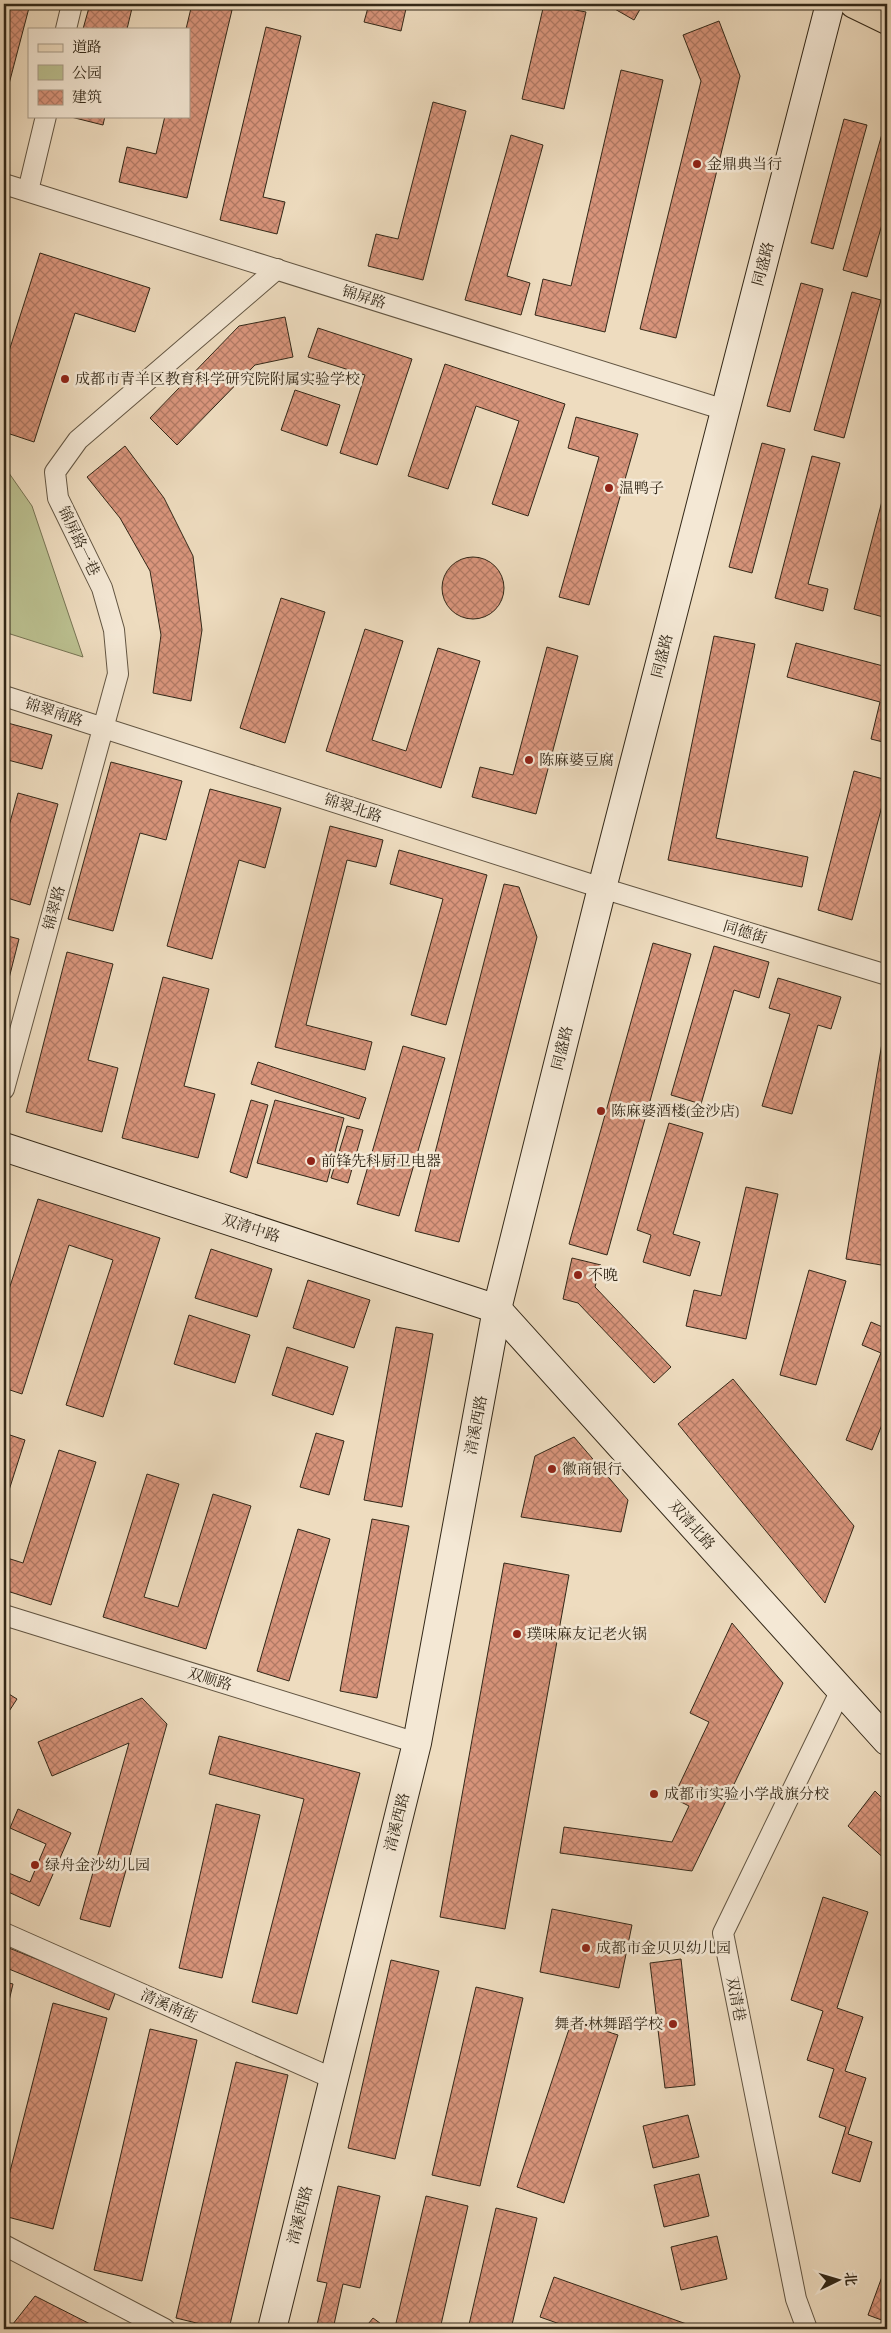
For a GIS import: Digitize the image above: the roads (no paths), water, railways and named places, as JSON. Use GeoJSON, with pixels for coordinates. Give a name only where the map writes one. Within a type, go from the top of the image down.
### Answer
{"type":"FeatureCollection","features":[{"type":"Feature","properties":{"kind":"main road"},"geometry":{"type":"LineString","coordinates":[[854,4],[887,20]]}},
{"type":"Feature","properties":{"kind":"street"},"geometry":{"type":"LineString","coordinates":[[66,28],[72,4]]}},
{"type":"Feature","properties":{"kind":"street","name":"同盛路"},"geometry":{"type":"LineString","coordinates":[[497,1309],[602,888],[830,4]]}},
{"type":"Feature","properties":{"kind":"street"},"geometry":{"type":"LineString","coordinates":[[28,191],[46,118]]}},
{"type":"Feature","properties":{"kind":"street","name":"锦屏路"},"geometry":{"type":"LineString","coordinates":[[4,184],[725,410]]}},
{"type":"Feature","properties":{"kind":"street","name":"锦屏路一巷"},"geometry":{"type":"LineString","coordinates":[[104,728],[118,674],[114,630],[102,588],[58,498],[55,472],[78,440],[277,269]]}},
{"type":"Feature","properties":{"kind":"street","name":"锦翠南路"},"geometry":{"type":"LineString","coordinates":[[4,696],[104,728]]}},
{"type":"Feature","properties":{"kind":"street","name":"锦翠北路"},"geometry":{"type":"LineString","coordinates":[[104,728],[602,888]]}},
{"type":"Feature","properties":{"kind":"street","name":"锦翠路"},"geometry":{"type":"LineString","coordinates":[[4,1089],[104,728]]}},
{"type":"Feature","properties":{"kind":"street","name":"同德街"},"geometry":{"type":"LineString","coordinates":[[602,888],[887,975]]}},
{"type":"Feature","properties":{"kind":"street","name":"双清中路"},"geometry":{"type":"LineString","coordinates":[[4,1146],[497,1309]]}},
{"type":"Feature","properties":{"kind":"street","name":"双清北路"},"geometry":{"type":"LineString","coordinates":[[497,1309],[887,1741]]}},
{"type":"Feature","properties":{"kind":"street","name":"清溪西路"},"geometry":{"type":"LineString","coordinates":[[272,2329],[417,1743],[497,1309]]}},
{"type":"Feature","properties":{"kind":"street","name":"双顺路"},"geometry":{"type":"LineString","coordinates":[[4,1615],[417,1743]]}},
{"type":"Feature","properties":{"kind":"street","name":"双清巷"},"geometry":{"type":"LineString","coordinates":[[807,2329],[796,2299],[723,1933],[841,1690]]}},
{"type":"Feature","properties":{"kind":"street","name":"清溪南街"},"geometry":{"type":"LineString","coordinates":[[4,1933],[334,2079]]}},
{"type":"Feature","properties":{"kind":"street"},"geometry":{"type":"LineString","coordinates":[[4,2245],[165,2329]]}},
{"type":"Feature","properties":{"kind":"place","name":"金鼎典当行"},"geometry":{"type":"Point","coordinates":[697,164]}},
{"type":"Feature","properties":{"kind":"place","name":"成都市青羊区教育科学研究院附属实验学校"},"geometry":{"type":"Point","coordinates":[65,379]}},
{"type":"Feature","properties":{"kind":"place","name":"温鸭子"},"geometry":{"type":"Point","coordinates":[609,488]}},
{"type":"Feature","properties":{"kind":"place","name":"陈麻婆豆腐"},"geometry":{"type":"Point","coordinates":[529,760]}},
{"type":"Feature","properties":{"kind":"place","name":"陈麻婆酒楼(金沙店)"},"geometry":{"type":"Point","coordinates":[601,1111]}},
{"type":"Feature","properties":{"kind":"place","name":"前锋先科厨卫电器"},"geometry":{"type":"Point","coordinates":[311,1161]}},
{"type":"Feature","properties":{"kind":"place","name":"不晚"},"geometry":{"type":"Point","coordinates":[578,1275]}},
{"type":"Feature","properties":{"kind":"place","name":"徽商银行"},"geometry":{"type":"Point","coordinates":[552,1469]}},
{"type":"Feature","properties":{"kind":"place","name":"璞味麻友记老火锅"},"geometry":{"type":"Point","coordinates":[517,1634]}},
{"type":"Feature","properties":{"kind":"place","name":"成都市实验小学战旗分校"},"geometry":{"type":"Point","coordinates":[654,1794]}},
{"type":"Feature","properties":{"kind":"place","name":"绿舟金沙幼儿园"},"geometry":{"type":"Point","coordinates":[35,1865]}},
{"type":"Feature","properties":{"kind":"place","name":"成都市金贝贝幼儿园"},"geometry":{"type":"Point","coordinates":[586,1948]}},
{"type":"Feature","properties":{"kind":"place","name":"舞者·林舞蹈学校"},"geometry":{"type":"Point","coordinates":[673,2024]}}]}
